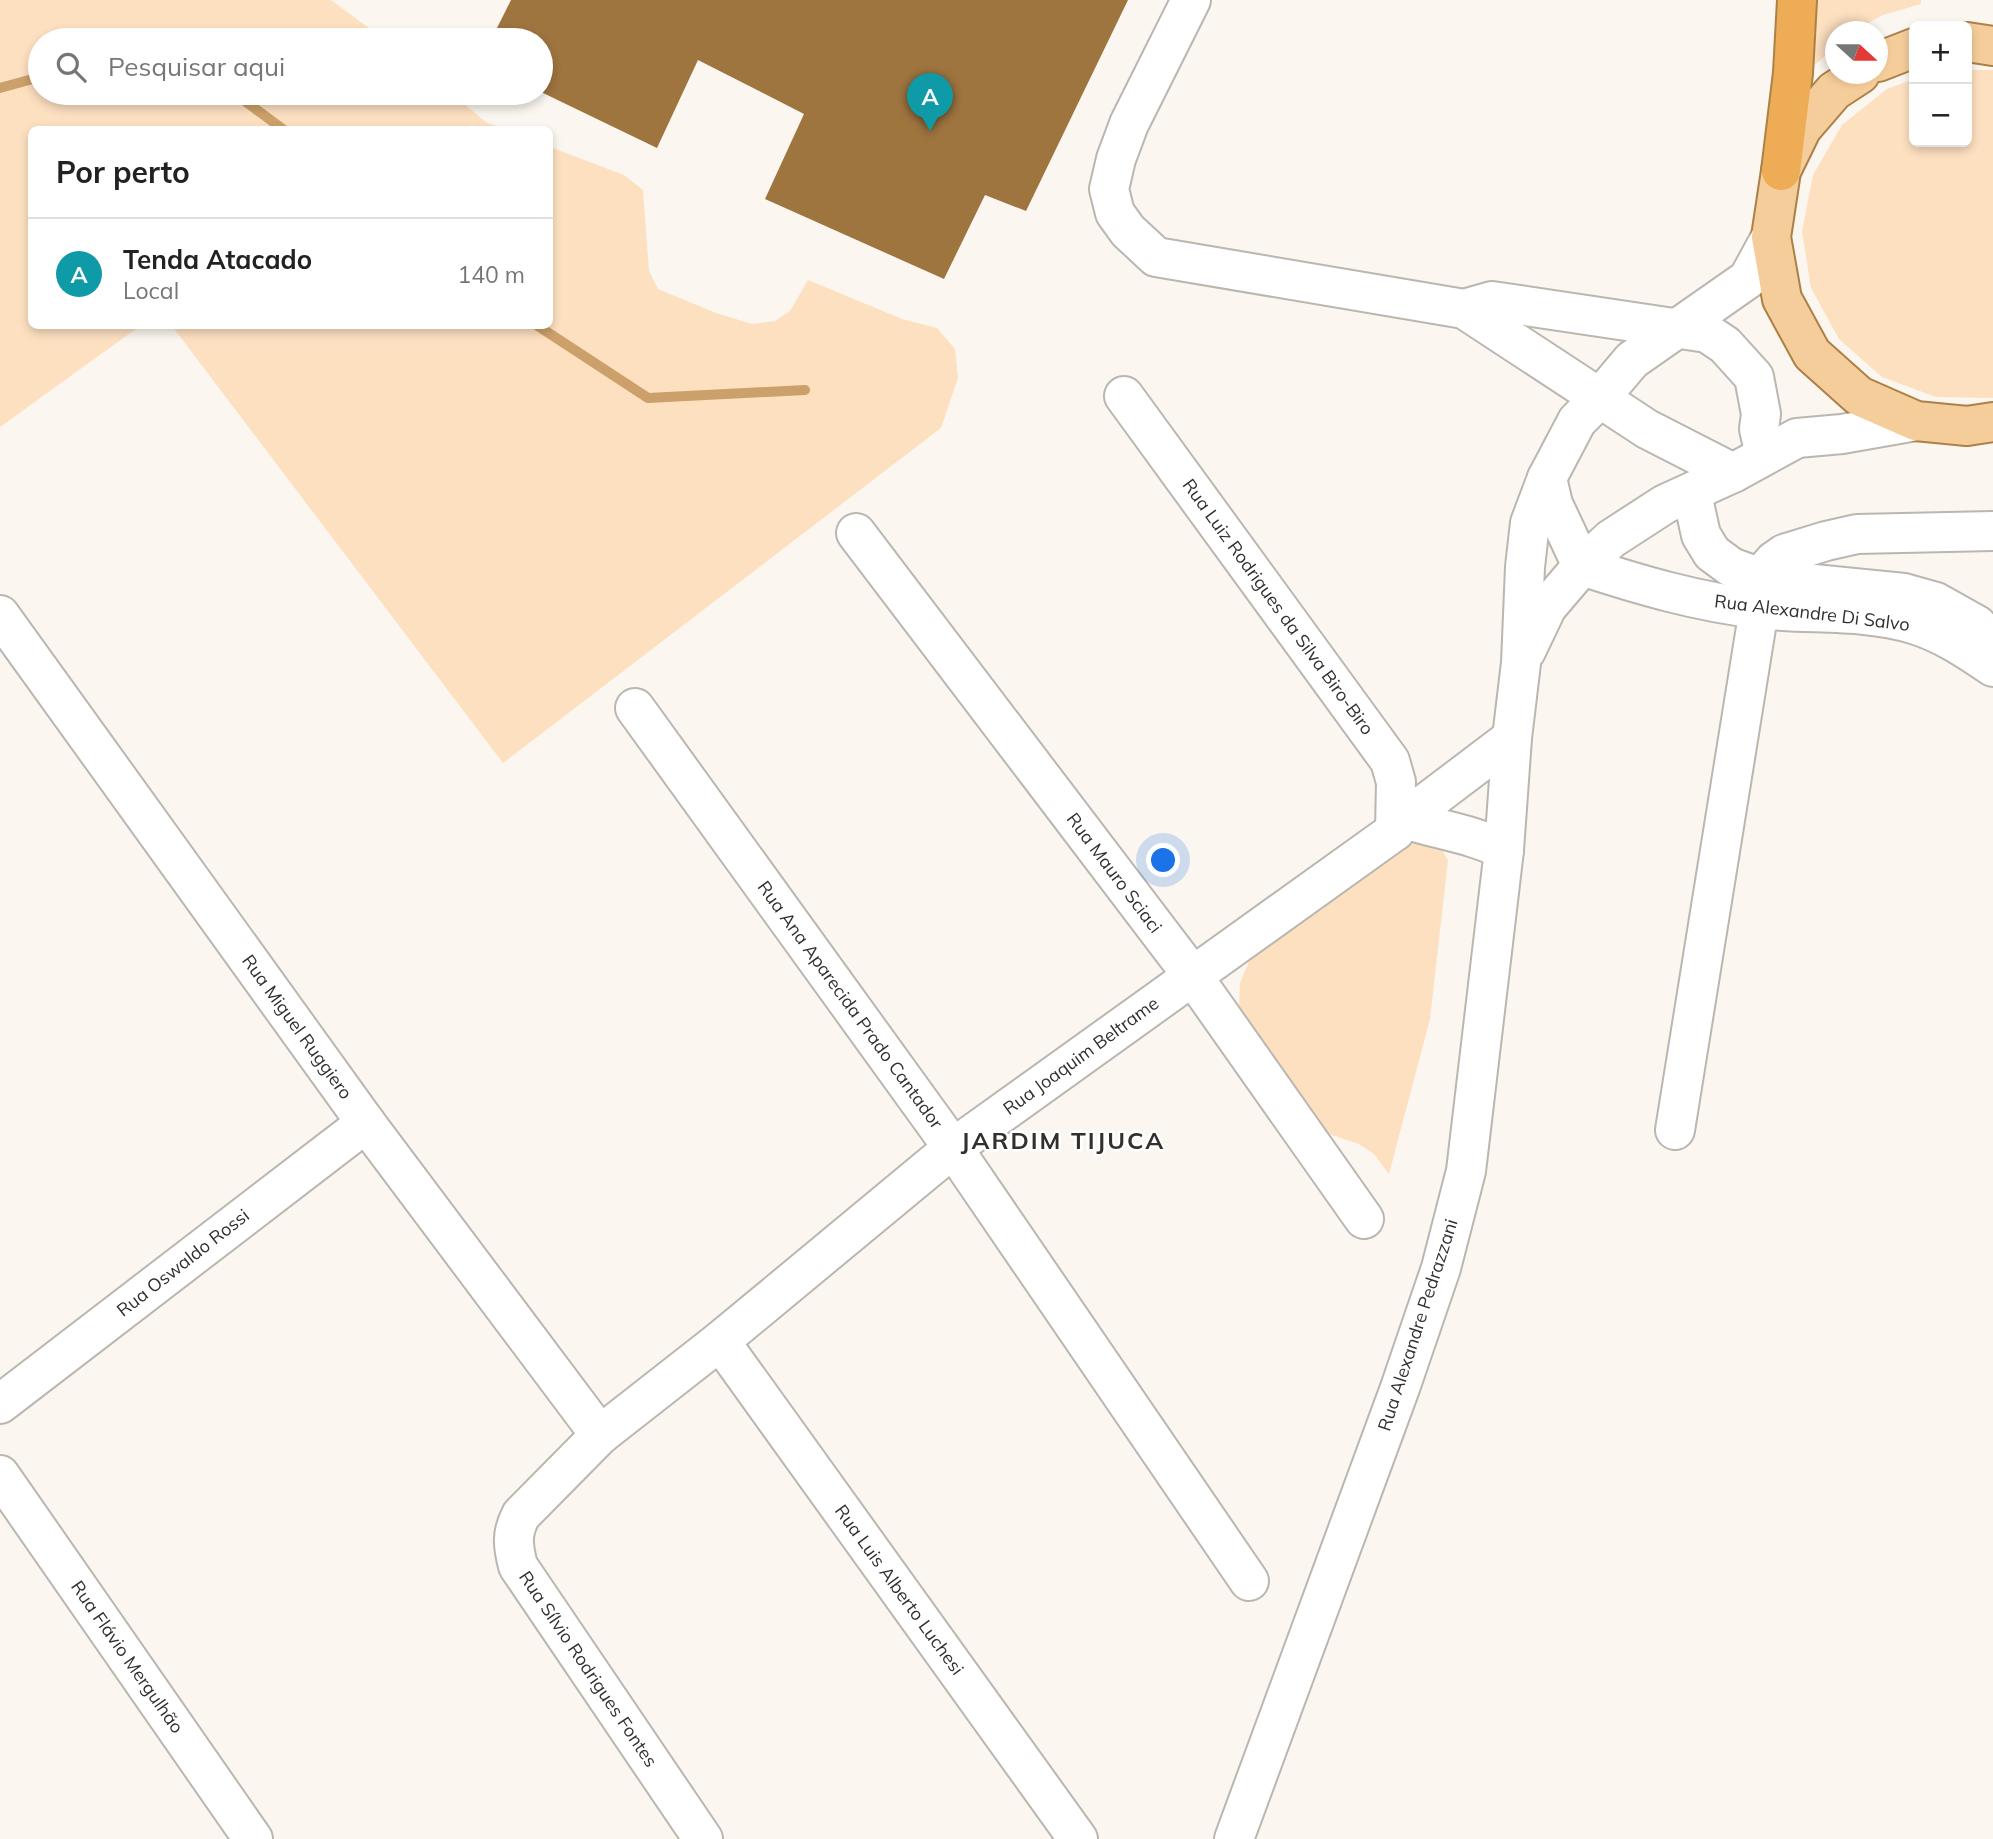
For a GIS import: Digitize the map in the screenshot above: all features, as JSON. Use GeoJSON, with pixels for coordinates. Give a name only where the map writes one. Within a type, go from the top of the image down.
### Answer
{"type":"FeatureCollection","features":[{"type":"Feature","properties":{"kind":"highway"},"geometry":{"type":"LineString","coordinates":[[1781,171],[1793,73],[1797,0]]}},
{"type":"Feature","properties":{"kind":"main road"},"geometry":{"type":"LineString","coordinates":[[1972,41],[1993,39]]}},
{"type":"Feature","properties":{"kind":"main road"},"geometry":{"type":"LineString","coordinates":[[1972,42],[1993,46]]}},
{"type":"Feature","properties":{"kind":"main road"},"geometry":{"type":"LineString","coordinates":[[1888,58],[1909,50]]}},
{"type":"Feature","properties":{"kind":"main road"},"geometry":{"type":"LineString","coordinates":[[1845,84],[1834,91],[1802,128],[1781,171],[1771,237],[1782,299],[1812,354],[1859,396],[1916,421],[1967,426],[1993,422]]}},
{"type":"Feature","properties":{"kind":"street"},"geometry":{"type":"LineString","coordinates":[[1191,0],[1129,124],[1116,159],[1110,189],[1115,213],[1156,257],[1464,309],[1647,429],[1749,464],[1761,414],[1754,377],[1725,345],[1707,333],[1492,301],[1464,309]]}},
{"type":"Feature","properties":{"kind":"street","name":"Rua Alexandre Pedrazzani"},"geometry":{"type":"LineString","coordinates":[[1234,1839],[1400,1388],[1441,1268],[1466,1171],[1504,850],[1512,738],[1521,663],[1525,567],[1530,523],[1547,478],[1577,421],[1632,360],[1748,279],[1771,237]]}},
{"type":"Feature","properties":{"kind":"street","name":"Rua Luiz Rodrigues da Silva Biro-Biro"},"geometry":{"type":"LineString","coordinates":[[1124,396],[1390,761],[1396,782],[1400,825]]}},
{"type":"Feature","properties":{"kind":"street","name":"Rua Alexandre Pedrazzani"},"geometry":{"type":"LineString","coordinates":[[1521,663],[1547,607],[1582,566],[1611,539],[1665,504],[1692,494],[1797,438],[1842,434],[1916,421]]}},
{"type":"Feature","properties":{"kind":"street"},"geometry":{"type":"LineString","coordinates":[[1547,478],[1553,504],[1582,566]]}},
{"type":"Feature","properties":{"kind":"street","name":"Rua Alexandre Di Salvo"},"geometry":{"type":"LineString","coordinates":[[1692,494],[1701,535],[1712,553],[1761,594],[1913,624],[1966,649],[1993,667]]}},
{"type":"Feature","properties":{"kind":"street"},"geometry":{"type":"LineString","coordinates":[[1675,1130],[1761,594],[1774,561],[1784,554],[1846,536],[1993,531]]}},
{"type":"Feature","properties":{"kind":"street","name":"Rua Mauro Sciaci"},"geometry":{"type":"LineString","coordinates":[[856,533],[1192,975],[1364,1219]]}},
{"type":"Feature","properties":{"kind":"street","name":"Rua Alexandre Di Salvo"},"geometry":{"type":"LineString","coordinates":[[1582,566],[1650,589],[1761,594],[1904,593],[1936,602],[1977,625],[1993,645]]}},
{"type":"Feature","properties":{"kind":"street","name":"Rua Miguel Ruggiero"},"geometry":{"type":"LineString","coordinates":[[0,615],[366,1123],[600,1435]]}},
{"type":"Feature","properties":{"kind":"street","name":"Rua Ana Aparecida Prado Cantador"},"geometry":{"type":"LineString","coordinates":[[635,708],[953,1148],[1249,1581]]}},
{"type":"Feature","properties":{"kind":"street","name":"Rua Joaquim Beltrame"},"geometry":{"type":"LineString","coordinates":[[600,1435],[720,1341],[953,1148],[1400,825],[1512,738]]}},
{"type":"Feature","properties":{"kind":"street"},"geometry":{"type":"LineString","coordinates":[[1400,825],[1432,828],[1483,839],[1504,850]]}},
{"type":"Feature","properties":{"kind":"street","name":"Rua Oswaldo Rossi"},"geometry":{"type":"LineString","coordinates":[[0,1404],[366,1123]]}},
{"type":"Feature","properties":{"kind":"street","name":"Rua Luis Alberto Luchesi"},"geometry":{"type":"LineString","coordinates":[[720,1341],[1078,1839]]}},
{"type":"Feature","properties":{"kind":"street","name":"Rua Sílvio Rodrigues Fontes"},"geometry":{"type":"LineString","coordinates":[[600,1435],[521,1515],[512,1540],[514,1552],[518,1566],[703,1839]]}},
{"type":"Feature","properties":{"kind":"street","name":"Rua Flávio Mergulhão"},"geometry":{"type":"LineString","coordinates":[[0,1475],[253,1839]]}},
{"type":"Feature","properties":{"kind":"shaded area"},"geometry":{"type":"Polygon","coordinates":[[[0,0],[331,0],[369,28],[28,28],[28,105],[465,105],[487,123],[496,126],[28,126],[28,329],[136,329],[0,427],[0,0]]]}},
{"type":"Feature","properties":{"kind":"shaded area"},"geometry":{"type":"Polygon","coordinates":[[[1812,0],[1921,0],[1921,4],[1872,21],[1825,21],[1825,56],[1809,70],[1812,0]]]}},
{"type":"Feature","properties":{"kind":"shaded area"},"geometry":{"type":"Polygon","coordinates":[[[1972,70],[1993,70],[1993,398],[1936,397],[1882,377],[1839,339],[1811,288],[1802,231],[1813,175],[1842,125],[1887,89],[1909,81],[1909,147],[1972,147],[1972,70]]]}},
{"type":"Feature","properties":{"kind":"shaded area"},"geometry":{"type":"Polygon","coordinates":[[[553,148],[624,175],[643,190],[649,271],[658,289],[716,313],[752,324],[775,321],[790,311],[808,280],[902,319],[937,328],[955,349],[958,378],[941,428],[503,763],[174,329],[553,329],[553,148]]]}},
{"type":"Feature","properties":{"kind":"shaded area"},"geometry":{"type":"Polygon","coordinates":[[[1418,839],[1438,843],[1448,860],[1430,1019],[1389,1174],[1374,1154],[1359,1144],[1329,1134],[1239,1010],[1240,983],[1250,959],[1418,839]]]}},
{"type":"Feature","properties":{"kind":"building"},"geometry":{"type":"Polygon","coordinates":[[[511,0],[1128,0],[1026,211],[985,195],[944,279],[765,199],[804,114],[698,60],[657,148],[553,98],[553,28],[497,28],[511,0]]]}},
{"type":"Feature","properties":{"kind":"waterway"},"geometry":{"type":"LineString","coordinates":[[0,88],[28,80]]}},
{"type":"Feature","properties":{"kind":"waterway"},"geometry":{"type":"LineString","coordinates":[[250,105],[279,126]]}},
{"type":"Feature","properties":{"kind":"waterway"},"geometry":{"type":"LineString","coordinates":[[543,329],[648,398],[805,390]]}},
{"type":"Feature","properties":{"kind":"place","name":"Tenda Atacado"},"geometry":{"type":"Point","coordinates":[930,131]}},
{"type":"Feature","properties":{"kind":"district","name":"JARDIM TIJUCA"},"geometry":{"type":"Point","coordinates":[1063,1141]}}]}
